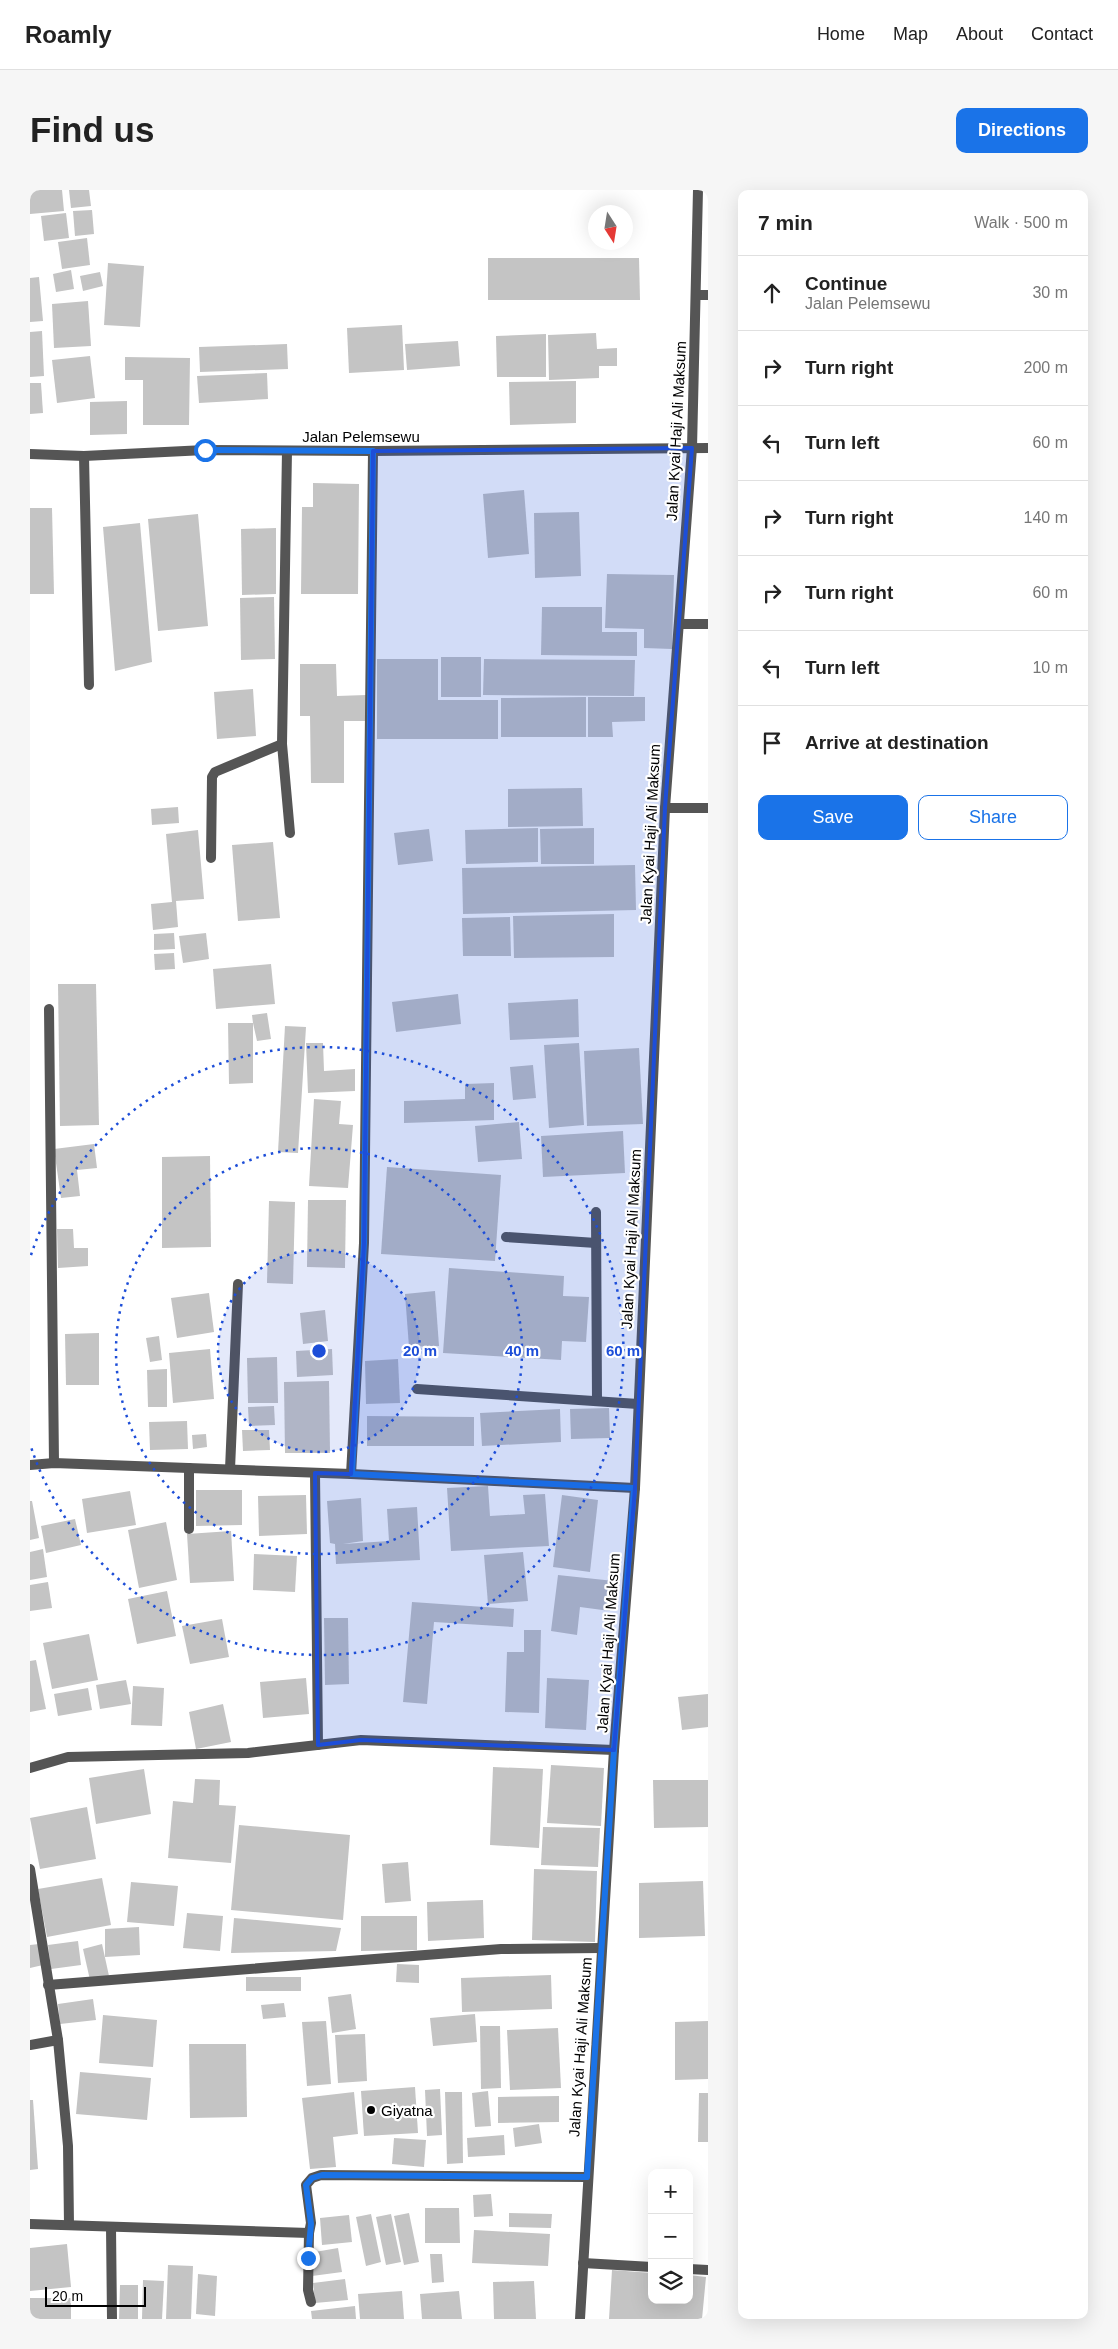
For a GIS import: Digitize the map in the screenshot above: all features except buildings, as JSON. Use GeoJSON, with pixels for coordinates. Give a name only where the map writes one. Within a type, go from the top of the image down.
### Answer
{"type":"FeatureCollection","features":[{"type":"Feature","properties":{"kind":"street","name":"Jalan Kyai Haji Ali Maksum"},"geometry":{"type":"LineString","coordinates":[[580,2319],[601,1948],[634,1488],[666,808],[692,448],[698,190]]}},
{"type":"Feature","properties":{"kind":"street"},"geometry":{"type":"LineString","coordinates":[[697,296],[708,295]]}},
{"type":"Feature","properties":{"kind":"street","name":"Jalan Pelemsewu"},"geometry":{"type":"LineString","coordinates":[[30,454],[84,456],[205,450],[373,451],[708,448]]}},
{"type":"Feature","properties":{"kind":"street"},"geometry":{"type":"LineString","coordinates":[[287,451],[282,744],[290,832]]}},
{"type":"Feature","properties":{"kind":"street"},"geometry":{"type":"LineString","coordinates":[[352,1474],[364,1243],[373,451]]}},
{"type":"Feature","properties":{"kind":"street"},"geometry":{"type":"LineString","coordinates":[[84,456],[89,685]]}},
{"type":"Feature","properties":{"kind":"street"},"geometry":{"type":"LineString","coordinates":[[680,624],[708,624]]}},
{"type":"Feature","properties":{"kind":"street"},"geometry":{"type":"LineString","coordinates":[[212,858],[212,777],[215,772],[282,744]]}},
{"type":"Feature","properties":{"kind":"street"},"geometry":{"type":"LineString","coordinates":[[666,808],[708,808]]}},
{"type":"Feature","properties":{"kind":"street"},"geometry":{"type":"LineString","coordinates":[[49,1009],[54,1463]]}},
{"type":"Feature","properties":{"kind":"street"},"geometry":{"type":"LineString","coordinates":[[596,1212],[597,1401]]}},
{"type":"Feature","properties":{"kind":"street"},"geometry":{"type":"LineString","coordinates":[[506,1237],[596,1243]]}},
{"type":"Feature","properties":{"kind":"street"},"geometry":{"type":"LineString","coordinates":[[230,1470],[238,1284]]}},
{"type":"Feature","properties":{"kind":"street"},"geometry":{"type":"LineString","coordinates":[[417,1389],[638,1404]]}},
{"type":"Feature","properties":{"kind":"street"},"geometry":{"type":"LineString","coordinates":[[30,1465],[54,1463],[352,1474],[634,1488]]}},
{"type":"Feature","properties":{"kind":"street"},"geometry":{"type":"LineString","coordinates":[[189,1468],[189,1529]]}},
{"type":"Feature","properties":{"kind":"street"},"geometry":{"type":"LineString","coordinates":[[315,1473],[318,1745]]}},
{"type":"Feature","properties":{"kind":"street"},"geometry":{"type":"LineString","coordinates":[[30,1768],[52,1760],[68,1758],[248,1753],[361,1740],[614,1750]]}},
{"type":"Feature","properties":{"kind":"street"},"geometry":{"type":"LineString","coordinates":[[30,1869],[58,2040],[68,2146],[68,2224]]}},
{"type":"Feature","properties":{"kind":"street"},"geometry":{"type":"LineString","coordinates":[[48,1985],[501,1949],[601,1948]]}},
{"type":"Feature","properties":{"kind":"street"},"geometry":{"type":"LineString","coordinates":[[30,2045],[58,2040]]}},
{"type":"Feature","properties":{"kind":"street"},"geometry":{"type":"LineString","coordinates":[[311,2302],[308,2290],[309,2232],[311,2224],[306,2185],[312,2178],[322,2175],[587,2177]]}},
{"type":"Feature","properties":{"kind":"street"},"geometry":{"type":"LineString","coordinates":[[30,2224],[309,2232]]}},
{"type":"Feature","properties":{"kind":"street"},"geometry":{"type":"LineString","coordinates":[[111,2227],[112,2319]]}},
{"type":"Feature","properties":{"kind":"street"},"geometry":{"type":"LineString","coordinates":[[583,2263],[648,2267]]}},
{"type":"Feature","properties":{"kind":"street"},"geometry":{"type":"LineString","coordinates":[[693,2269],[708,2270]]}},
{"type":"Feature","properties":{"kind":"highlighted area"},"geometry":{"type":"Polygon","coordinates":[[[692,448],[665,808],[635,1488],[614,1750],[361,1740],[318,1745],[315,1473],[351,1474],[364,1243],[373,451],[692,448]]]}},
{"type":"Feature","properties":{"kind":"place","name":"Giyatna"},"geometry":{"type":"Point","coordinates":[371,2110]}},
{"type":"Feature","properties":{"kind":"route"},"geometry":{"type":"LineString","coordinates":[[205,450],[373,451],[364,1243],[352,1474],[634,1488],[614,1750],[587,2177],[322,2175],[312,2178],[306,2185],[311,2224],[308,2258]]}}]}
